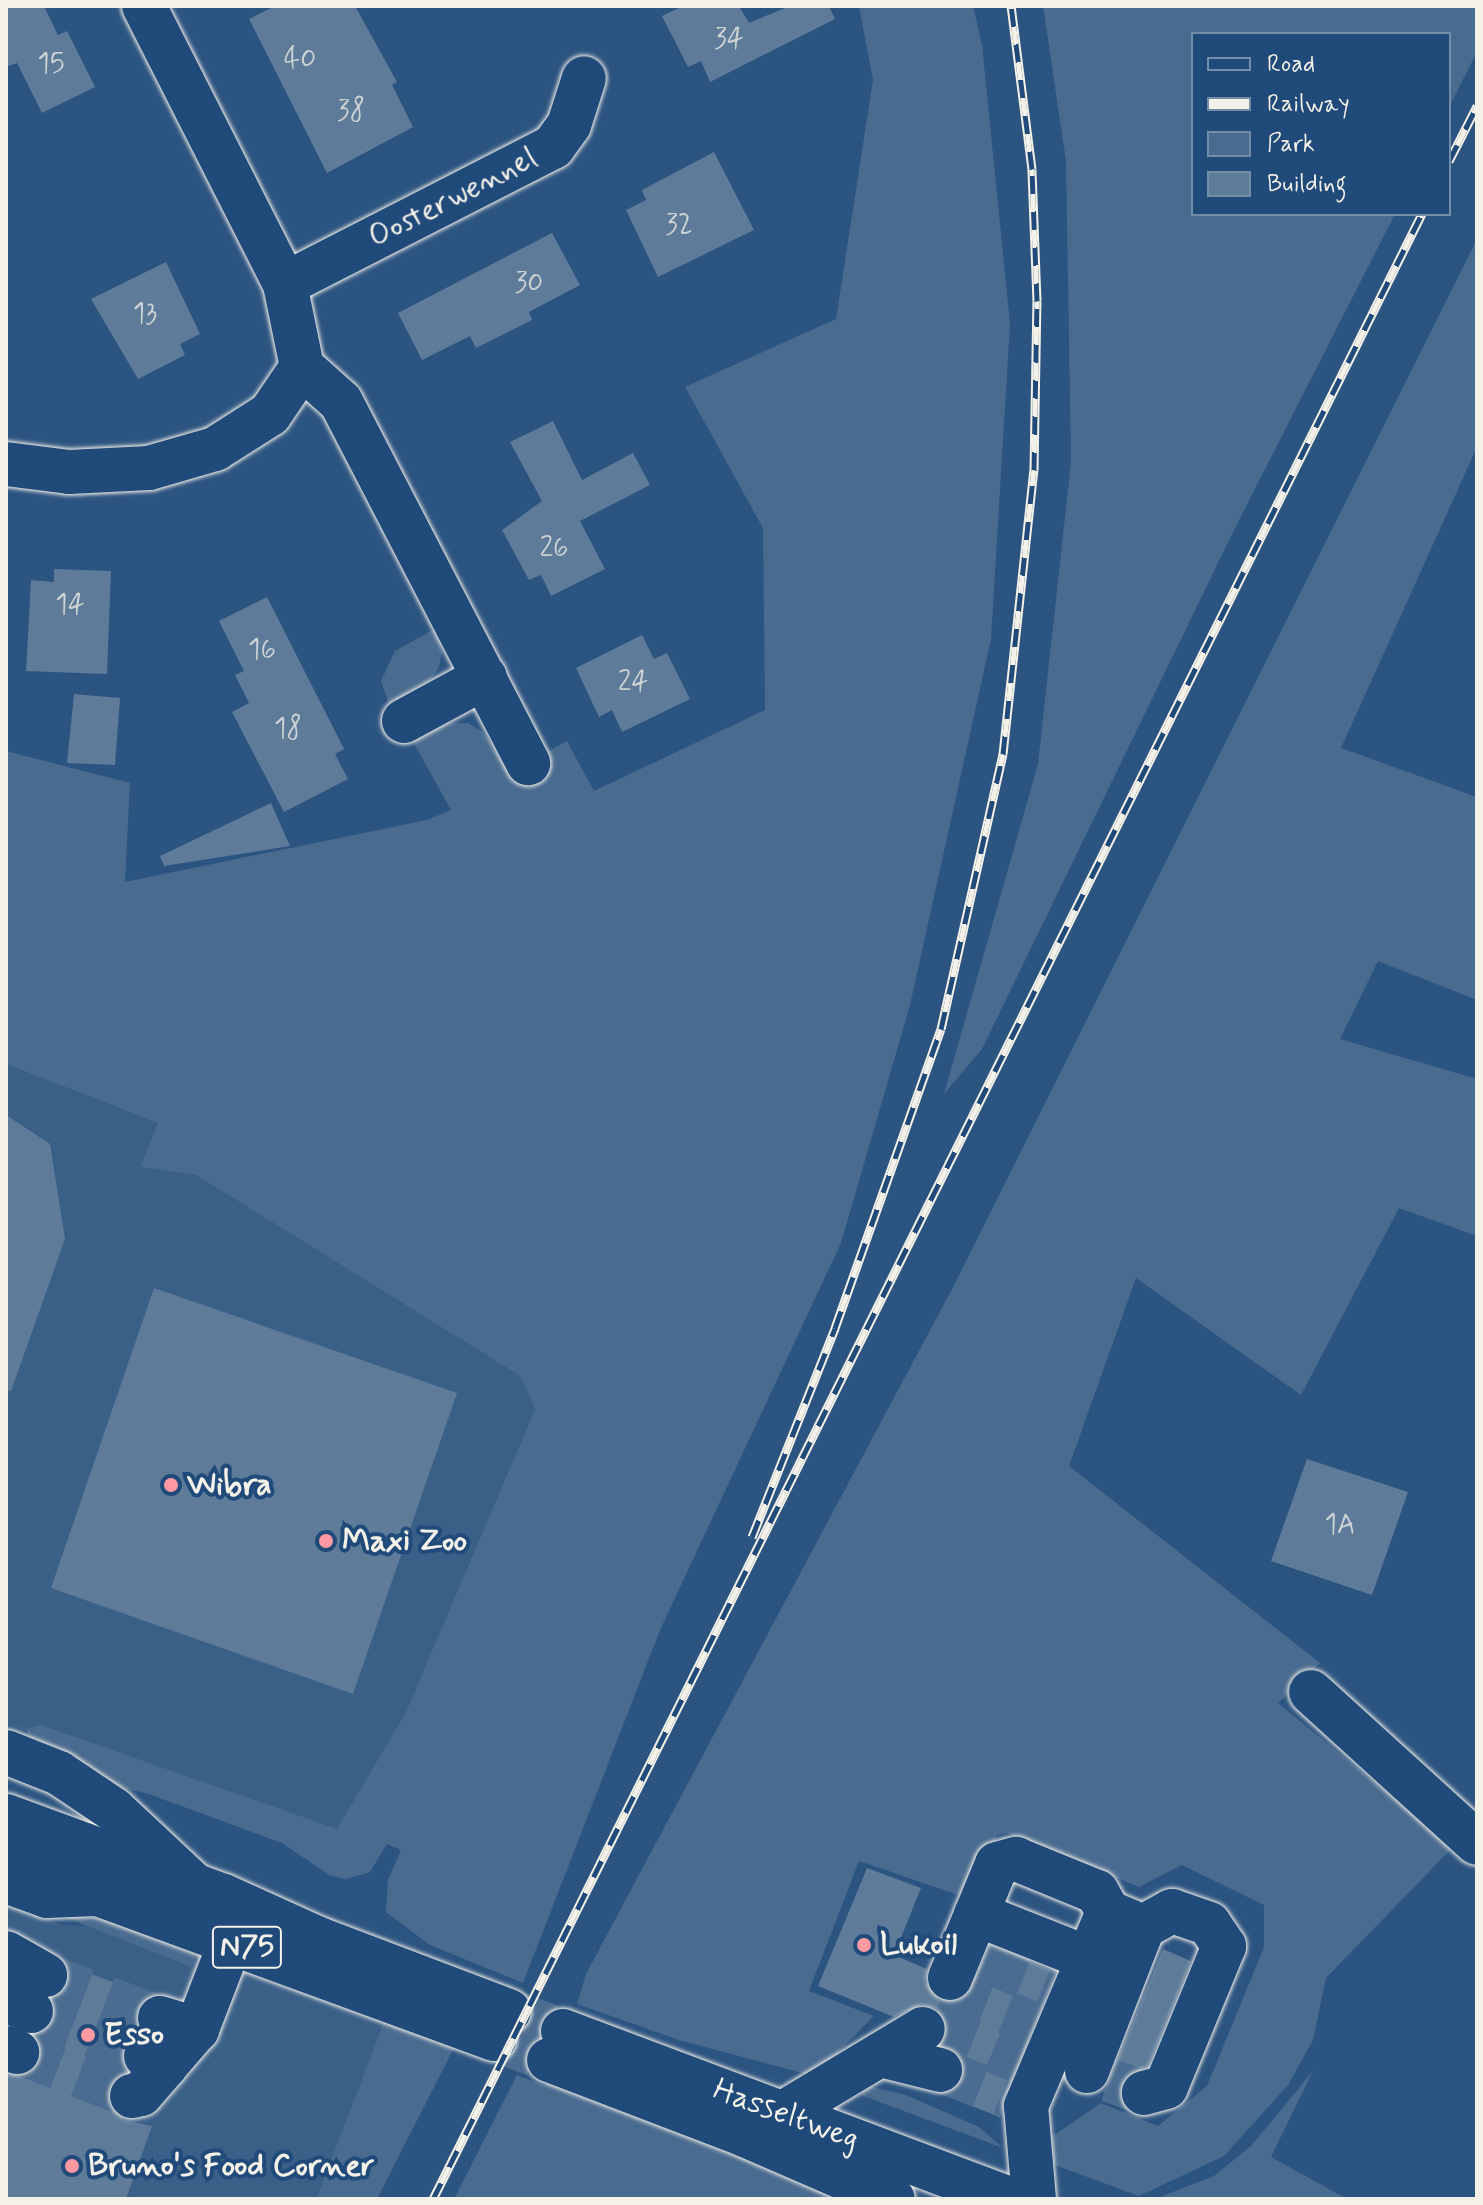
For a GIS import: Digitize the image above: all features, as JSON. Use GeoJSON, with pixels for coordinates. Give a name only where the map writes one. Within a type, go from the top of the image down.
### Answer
{"type":"FeatureCollection","features":[{"type":"Feature","properties":{"kind":"main road"},"geometry":{"type":"LineString","coordinates":[[144,6],[285,284],[302,367],[341,402],[528,763]]}},
{"type":"Feature","properties":{"kind":"main road","name":"Oosterwennel"},"geometry":{"type":"LineString","coordinates":[[285,284],[553,147],[569,125],[584,78]]}},
{"type":"Feature","properties":{"kind":"main road"},"geometry":{"type":"LineString","coordinates":[[6,464],[69,472],[149,468],[215,449],[270,414],[302,367]]}},
{"type":"Feature","properties":{"kind":"main road"},"geometry":{"type":"LineString","coordinates":[[404,721],[485,677]]}},
{"type":"Feature","properties":{"kind":"main road"},"geometry":{"type":"LineString","coordinates":[[1311,1692],[1477,1843]]}},
{"type":"Feature","properties":{"kind":"main road"},"geometry":{"type":"LineString","coordinates":[[6,1752],[59,1773],[103,1802],[193,1884]]}},
{"type":"Feature","properties":{"kind":"main road","name":"N75"},"geometry":{"type":"LineString","coordinates":[[6,1816],[193,1884],[501,2025],[231,1941],[98,1894],[6,1843]]}},
{"type":"Feature","properties":{"kind":"main road"},"geometry":{"type":"LineString","coordinates":[[1034,2199],[1043,2042],[1125,1919],[1172,1911],[1209,1924],[1224,1946],[1166,2087],[1113,2081],[1043,2042],[967,1951],[997,1864],[1016,1859],[1097,1892],[1125,1919]]}},
{"type":"Feature","properties":{"kind":"main road"},"geometry":{"type":"LineString","coordinates":[[6,1881],[47,1896],[98,1894]]}},
{"type":"Feature","properties":{"kind":"main road"},"geometry":{"type":"LineString","coordinates":[[1113,2081],[1125,1919]]}},
{"type":"Feature","properties":{"kind":"main road"},"geometry":{"type":"LineString","coordinates":[[160,2053],[231,1941]]}},
{"type":"Feature","properties":{"kind":"main road"},"geometry":{"type":"LineString","coordinates":[[6,1953],[27,1991]]}},
{"type":"Feature","properties":{"kind":"main road"},"geometry":{"type":"LineString","coordinates":[[783,2113],[923,2029]]}},
{"type":"Feature","properties":{"kind":"main road","name":"Hasseltweg"},"geometry":{"type":"LineString","coordinates":[[893,2199],[745,2135],[556,2045],[783,2113],[1009,2199]]}},
{"type":"Feature","properties":{"kind":"main road"},"geometry":{"type":"LineString","coordinates":[[880,2055],[940,2070]]}},
{"type":"Feature","properties":{"kind":"shaded area"},"geometry":{"type":"Polygon","coordinates":[[[6,1064],[158,1123],[141,1167],[196,1175],[520,1376],[535,1409],[406,1712],[337,1830],[6,1724],[6,1064]]]}},
{"type":"Feature","properties":{"kind":"shaded area"},"geometry":{"type":"Polygon","coordinates":[[[6,1905],[63,1925],[138,1927],[385,2019],[316,2199],[6,2199],[6,1905]]]}},
{"type":"Feature","properties":{"kind":"green space"},"geometry":{"type":"Polygon","coordinates":[[[859,6],[973,6],[982,45],[1010,324],[991,639],[910,1005],[841,1243],[660,1630],[523,1983],[430,1945],[386,1912],[388,1880],[401,1850],[387,1844],[370,1872],[347,1879],[331,1876],[282,1843],[146,1793],[96,1783],[34,1748],[26,1729],[41,1725],[337,1829],[406,1712],[535,1409],[520,1376],[196,1175],[140,1167],[158,1123],[6,1064],[6,751],[130,783],[125,882],[427,820],[451,810],[411,738],[443,723],[468,723],[483,732],[510,772],[567,741],[594,791],[765,710],[763,528],[685,387],[836,319],[873,80],[859,6]]]}},
{"type":"Feature","properties":{"kind":"green space"},"geometry":{"type":"Polygon","coordinates":[[[1043,6],[1477,6],[1477,52],[1451,103],[1451,32],[1191,32],[1191,216],[1394,216],[1234,530],[982,1049],[944,1094],[1038,764],[1071,462],[1066,161],[1043,6]]]}},
{"type":"Feature","properties":{"kind":"green space"},"geometry":{"type":"Polygon","coordinates":[[[1477,239],[1477,447],[1341,748],[1477,797],[1477,1000],[1378,961],[1340,1039],[1477,1079],[1477,1236],[1399,1208],[1301,1395],[1136,1278],[1069,1466],[1320,1663],[1278,1703],[1453,1847],[1326,1978],[1313,2040],[1288,2085],[1224,2156],[1139,2196],[1055,2165],[1050,2138],[1101,2103],[1158,2126],[1207,2086],[1264,1947],[1264,1905],[1182,1865],[1139,1887],[1007,1833],[997,1835],[967,1898],[859,1861],[809,1991],[874,2016],[814,2076],[679,2040],[577,2004],[586,1974],[951,1291],[1477,239]]]}},
{"type":"Feature","properties":{"kind":"green space"},"geometry":{"type":"Polygon","coordinates":[[[435,629],[442,652],[439,667],[430,681],[389,705],[381,681],[395,651],[435,629]]]}},
{"type":"Feature","properties":{"kind":"green space"},"geometry":{"type":"Polygon","coordinates":[[[62,1916],[139,1922],[197,1953],[191,1967],[62,1916]]]}},
{"type":"Feature","properties":{"kind":"green space"},"geometry":{"type":"Polygon","coordinates":[[[385,2019],[456,2044],[377,2199],[316,2199],[385,2019]]]}},
{"type":"Feature","properties":{"kind":"green space"},"geometry":{"type":"Polygon","coordinates":[[[1313,2071],[1271,2157],[1347,2199],[1155,2199],[1214,2176],[1251,2146],[1313,2071]]]}},
{"type":"Feature","properties":{"kind":"green space"},"geometry":{"type":"Polygon","coordinates":[[[552,2074],[852,2199],[454,2199],[517,2075],[545,2086],[552,2074]]]}},
{"type":"Feature","properties":{"kind":"green space"},"geometry":{"type":"Polygon","coordinates":[[[868,2086],[906,2095],[979,2127],[1003,2148],[861,2095],[868,2086]]]}},
{"type":"Feature","properties":{"kind":"building"},"geometry":{"type":"Polygon","coordinates":[[[6,6],[44,6],[58,35],[67,31],[95,87],[42,113],[17,63],[6,67],[6,6]]]}},
{"type":"Feature","properties":{"kind":"building"},"geometry":{"type":"Polygon","coordinates":[[[275,6],[355,6],[397,82],[392,85],[413,127],[327,173],[249,19],[275,6]]]}},
{"type":"Feature","properties":{"kind":"building"},"geometry":{"type":"Polygon","coordinates":[[[683,6],[739,6],[749,23],[790,6],[829,6],[835,19],[710,82],[701,61],[688,67],[662,16],[683,6]]]}},
{"type":"Feature","properties":{"kind":"building"},"geometry":{"type":"Polygon","coordinates":[[[714,152],[754,230],[658,277],[626,210],[646,200],[642,190],[714,152]]]}},
{"type":"Feature","properties":{"kind":"building"},"geometry":{"type":"Polygon","coordinates":[[[552,233],[580,285],[529,312],[532,320],[476,348],[470,336],[422,360],[398,313],[552,233]]]}},
{"type":"Feature","properties":{"kind":"building"},"geometry":{"type":"Polygon","coordinates":[[[166,262],[200,334],[180,344],[185,355],[138,379],[91,299],[166,262]]]}},
{"type":"Feature","properties":{"kind":"building"},"geometry":{"type":"Polygon","coordinates":[[[553,421],[582,480],[633,453],[650,485],[580,521],[605,569],[551,596],[541,575],[529,580],[502,530],[542,501],[510,442],[553,421]]]}},
{"type":"Feature","properties":{"kind":"building"},"geometry":{"type":"Polygon","coordinates":[[[54,569],[111,571],[107,674],[26,671],[31,580],[54,582],[54,569]]]}},
{"type":"Feature","properties":{"kind":"building"},"geometry":{"type":"Polygon","coordinates":[[[267,597],[344,749],[335,754],[348,779],[284,812],[232,712],[249,703],[235,675],[244,671],[219,621],[267,597]]]}},
{"type":"Feature","properties":{"kind":"building"},"geometry":{"type":"Polygon","coordinates":[[[642,635],[654,659],[667,653],[690,699],[622,732],[612,710],[599,717],[576,668],[642,635]]]}},
{"type":"Feature","properties":{"kind":"building"},"geometry":{"type":"Polygon","coordinates":[[[74,694],[120,698],[115,765],[67,763],[74,694]]]}},
{"type":"Feature","properties":{"kind":"building"},"geometry":{"type":"Polygon","coordinates":[[[271,803],[290,846],[164,866],[160,856],[271,803]]]}},
{"type":"Feature","properties":{"kind":"building"},"geometry":{"type":"Polygon","coordinates":[[[6,1115],[50,1144],[65,1239],[11,1391],[6,1390],[6,1115]]]}},
{"type":"Feature","properties":{"kind":"building"},"geometry":{"type":"Polygon","coordinates":[[[154,1288],[457,1393],[353,1694],[51,1588],[154,1288]]]}},
{"type":"Feature","properties":{"kind":"building"},"geometry":{"type":"Polygon","coordinates":[[[1307,1459],[1408,1492],[1372,1595],[1271,1561],[1307,1459]]]}},
{"type":"Feature","properties":{"kind":"building"},"geometry":{"type":"Polygon","coordinates":[[[867,1868],[921,1888],[894,1955],[927,1969],[925,1982],[940,2001],[966,1997],[990,1946],[1055,1972],[1003,2096],[1000,2117],[941,2094],[958,2087],[964,2064],[949,2047],[945,2017],[936,2008],[922,2004],[894,2017],[818,1986],[867,1868]]]}},
{"type":"Feature","properties":{"kind":"building"},"geometry":{"type":"Polygon","coordinates":[[[1163,1949],[1191,1961],[1148,2066],[1127,2075],[1120,2086],[1124,2107],[1102,2098],[1163,1949]]]}},
{"type":"Feature","properties":{"kind":"building"},"geometry":{"type":"Polygon","coordinates":[[[67,1965],[150,1996],[136,2010],[140,2032],[124,2045],[127,2072],[115,2078],[108,2101],[124,2120],[152,2126],[126,2199],[6,2199],[6,2080],[8,2075],[32,2072],[40,2061],[36,2035],[54,2021],[52,1998],[67,1987],[67,1965]]]}},
{"type":"Feature","properties":{"kind":"tunnel"},"geometry":{"type":"LineString","coordinates":[[983,1960],[1050,1987]]}},
{"type":"Feature","properties":{"kind":"tunnel"},"geometry":{"type":"LineString","coordinates":[[45,1975],[160,2018]]}},
{"type":"Feature","properties":{"kind":"tunnel"},"geometry":{"type":"LineString","coordinates":[[945,1988],[1035,2024]]}},
{"type":"Feature","properties":{"kind":"tunnel"},"geometry":{"type":"LineString","coordinates":[[31,2011],[146,2056]]}},
{"type":"Feature","properties":{"kind":"tunnel"},"geometry":{"type":"LineString","coordinates":[[509,2011],[563,2031]]}},
{"type":"Feature","properties":{"kind":"tunnel"},"geometry":{"type":"LineString","coordinates":[[932,2025],[1021,2062]]}},
{"type":"Feature","properties":{"kind":"tunnel"},"geometry":{"type":"LineString","coordinates":[[494,2039],[549,2060]]}},
{"type":"Feature","properties":{"kind":"tunnel"},"geometry":{"type":"LineString","coordinates":[[17,2052],[132,2096]]}},
{"type":"Feature","properties":{"kind":"tunnel"},"geometry":{"type":"LineString","coordinates":[[940,2070],[1007,2097]]}},
{"type":"Feature","properties":{"kind":"tunnel"},"geometry":{"type":"LineString","coordinates":[[1109,2080],[1144,2093]]}},
{"type":"Feature","properties":{"kind":"railway"},"geometry":{"type":"LineString","coordinates":[[752,1537],[835,1328],[941,1029],[1003,754],[1034,470],[1037,301],[1032,169],[1011,6]]}},
{"type":"Feature","properties":{"kind":"railway"},"geometry":{"type":"LineString","coordinates":[[1451,157],[1477,106]]}},
{"type":"Feature","properties":{"kind":"railway"},"geometry":{"type":"LineString","coordinates":[[433,2199],[1421,216]]}},
{"type":"Feature","properties":{"kind":"place","name":"Wibra"},"geometry":{"type":"Point","coordinates":[171,1485]}},
{"type":"Feature","properties":{"kind":"place","name":"Maxi Zoo"},"geometry":{"type":"Point","coordinates":[326,1541]}},
{"type":"Feature","properties":{"kind":"place","name":"Lukoil"},"geometry":{"type":"Point","coordinates":[864,1945]}},
{"type":"Feature","properties":{"kind":"place","name":"Esso"},"geometry":{"type":"Point","coordinates":[88,2035]}},
{"type":"Feature","properties":{"kind":"place","name":"Bruno's Food Corner"},"geometry":{"type":"Point","coordinates":[72,2166]}}]}
